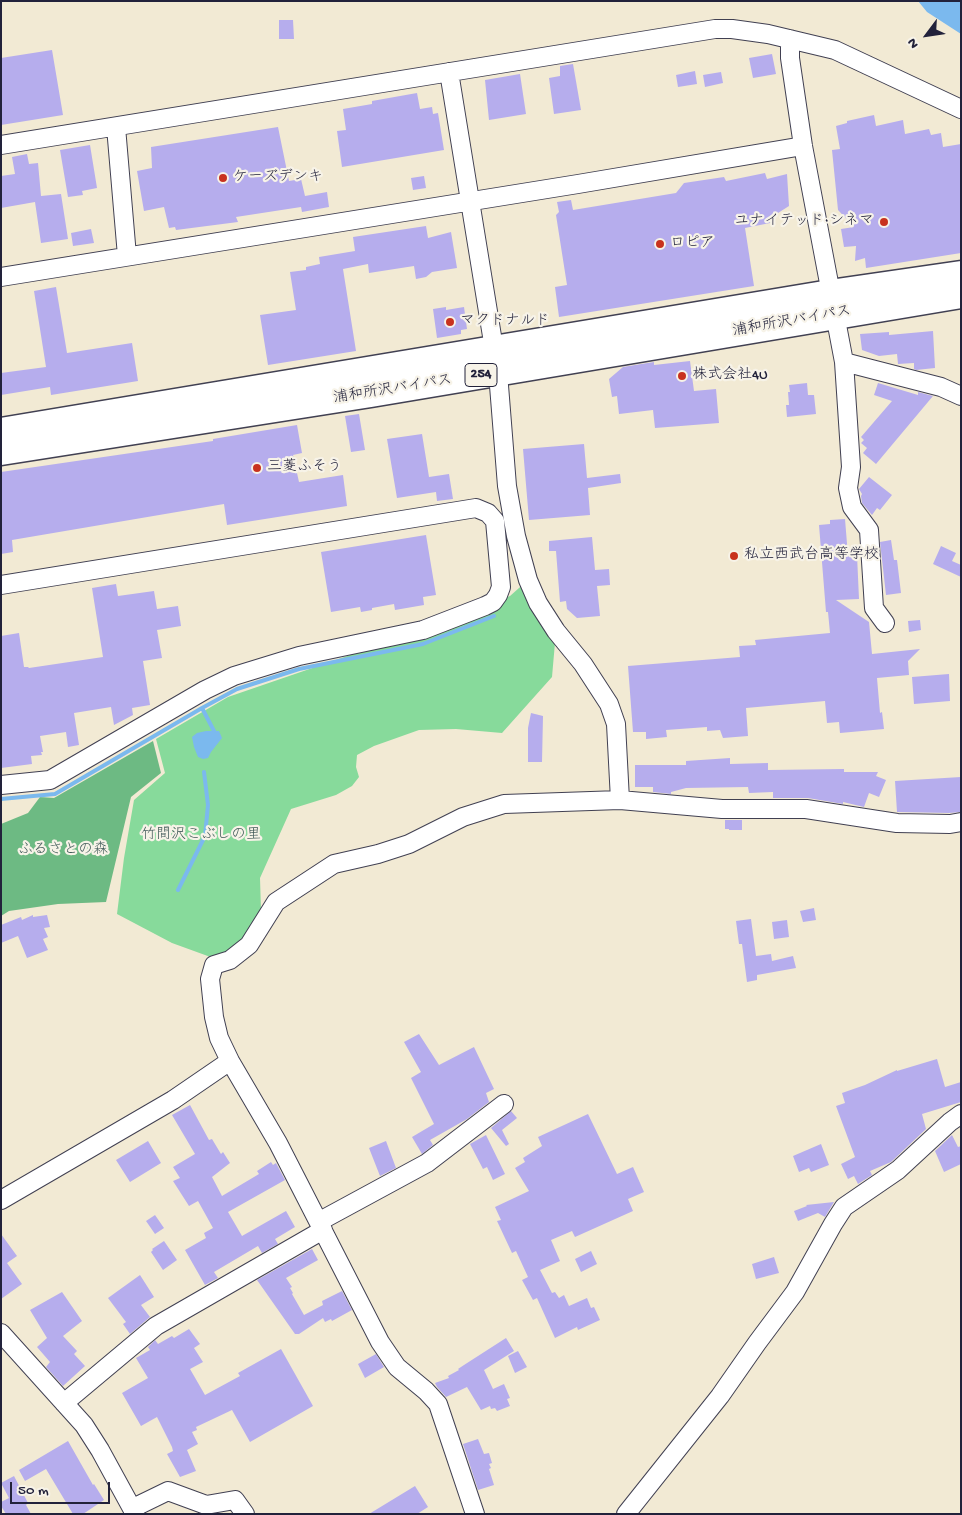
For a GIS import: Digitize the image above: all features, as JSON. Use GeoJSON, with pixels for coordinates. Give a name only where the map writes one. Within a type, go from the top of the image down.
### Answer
{"type":"FeatureCollection","features":[{"type":"Feature","properties":{"kind":"highway","name":"浦和所沢バイパス"},"geometry":{"type":"LineString","coordinates":[[1,452],[496,361],[833,304],[961,274]]}},
{"type":"Feature","properties":{"kind":"highway","name":"浦和所沢バイパス"},"geometry":{"type":"LineString","coordinates":[[833,304],[961,295]]}},
{"type":"Feature","properties":{"kind":"highway","name":"浦和所沢バイパス"},"geometry":{"type":"LineString","coordinates":[[1,431],[496,361]]}},
{"type":"Feature","properties":{"kind":"street"},"geometry":{"type":"LineString","coordinates":[[1,145],[715,29],[732,29],[790,39],[846,54],[961,109]]}},
{"type":"Feature","properties":{"kind":"street"},"geometry":{"type":"LineString","coordinates":[[790,39],[790,58],[803,146],[844,362],[851,467],[848,488],[852,507],[869,530],[874,608],[885,623]]}},
{"type":"Feature","properties":{"kind":"street"},"geometry":{"type":"LineString","coordinates":[[449,72],[496,361],[507,486],[516,536],[528,580],[538,603],[556,631],[583,664],[609,704],[616,724],[620,800]]}},
{"type":"Feature","properties":{"kind":"street"},"geometry":{"type":"LineString","coordinates":[[116,126],[127,256]]}},
{"type":"Feature","properties":{"kind":"street"},"geometry":{"type":"LineString","coordinates":[[1,277],[803,146]]}},
{"type":"Feature","properties":{"kind":"street"},"geometry":{"type":"LineString","coordinates":[[844,362],[941,387],[961,396]]}},
{"type":"Feature","properties":{"kind":"street"},"geometry":{"type":"LineString","coordinates":[[1,585],[476,508],[488,513],[495,521],[501,588],[493,602],[423,630],[299,656],[234,676],[204,690],[50,780],[1,785]]}},
{"type":"Feature","properties":{"kind":"street"},"geometry":{"type":"LineString","coordinates":[[475,1514],[438,1404],[426,1390],[397,1368],[380,1342],[278,1143],[230,1061],[219,1038],[214,1017],[210,979],[214,965],[230,960],[249,945],[276,902],[334,864],[378,854],[409,844],[463,817],[504,804],[620,800],[722,809],[806,809],[897,823],[950,824],[961,822]]}},
{"type":"Feature","properties":{"kind":"street"},"geometry":{"type":"LineString","coordinates":[[1,1200],[173,1100],[230,1061]]}},
{"type":"Feature","properties":{"kind":"street"},"geometry":{"type":"LineString","coordinates":[[64,1403],[156,1326],[321,1225],[427,1164],[504,1104]]}},
{"type":"Feature","properties":{"kind":"street"},"geometry":{"type":"LineString","coordinates":[[626,1514],[720,1396],[795,1292],[844,1207],[898,1170],[961,1114]]}},
{"type":"Feature","properties":{"kind":"street"},"geometry":{"type":"LineString","coordinates":[[1,1332],[84,1425],[134,1511],[168,1491],[206,1506],[235,1500],[245,1514]]}},
{"type":"Feature","properties":{"kind":"green space","name":"竹間沢こぶしの里"},"geometry":{"type":"Polygon","coordinates":[[[528,580],[556,631],[552,677],[502,733],[456,729],[419,730],[374,746],[357,755],[356,767],[359,777],[352,786],[336,795],[291,809],[260,878],[261,911],[244,940],[216,959],[172,943],[117,914],[134,800],[165,773],[156,739],[228,697],[423,630],[510,596],[528,580]]]}},
{"type":"Feature","properties":{"kind":"green space","name":"ふるさとの森"},"geometry":{"type":"Polygon","coordinates":[[[153,741],[161,773],[131,797],[106,902],[58,904],[9,911],[1,916],[1,824],[28,813],[40,797],[54,798],[153,741]]]}},
{"type":"Feature","properties":{"kind":"water"},"geometry":{"type":"Polygon","coordinates":[[[918,1],[961,1],[961,34],[927,12],[918,1]]]}},
{"type":"Feature","properties":{"kind":"water"},"geometry":{"type":"Polygon","coordinates":[[[219,731],[222,738],[208,758],[203,759],[198,757],[192,737],[197,733],[219,731]]]}},
{"type":"Feature","properties":{"kind":"building"},"geometry":{"type":"Polygon","coordinates":[[[279,20],[293,20],[294,39],[279,39],[279,20]]]}},
{"type":"Feature","properties":{"kind":"building"},"geometry":{"type":"Polygon","coordinates":[[[52,50],[63,115],[1,125],[1,58],[52,50]]]}},
{"type":"Feature","properties":{"kind":"building"},"geometry":{"type":"Polygon","coordinates":[[[772,54],[776,74],[753,78],[749,58],[772,54]]]}},
{"type":"Feature","properties":{"kind":"building"},"geometry":{"type":"Polygon","coordinates":[[[573,64],[581,110],[554,114],[549,78],[560,76],[560,66],[573,64]]]}},
{"type":"Feature","properties":{"kind":"building"},"geometry":{"type":"Polygon","coordinates":[[[695,71],[697,84],[678,87],[676,75],[695,71]]]}},
{"type":"Feature","properties":{"kind":"building"},"geometry":{"type":"Polygon","coordinates":[[[721,72],[723,83],[705,87],[703,75],[721,72]]]}},
{"type":"Feature","properties":{"kind":"building"},"geometry":{"type":"Polygon","coordinates":[[[520,74],[526,114],[489,120],[485,80],[520,74]]]}},
{"type":"Feature","properties":{"kind":"building"},"geometry":{"type":"Polygon","coordinates":[[[417,93],[420,109],[432,107],[433,114],[438,113],[444,150],[342,167],[337,131],[346,130],[343,109],[372,104],[372,101],[417,93]]]}},
{"type":"Feature","properties":{"kind":"building"},"geometry":{"type":"Polygon","coordinates":[[[874,115],[876,126],[903,120],[905,134],[929,129],[931,135],[941,133],[943,147],[961,144],[961,253],[866,268],[865,258],[855,261],[856,246],[844,247],[841,229],[854,227],[838,210],[832,150],[840,149],[836,126],[847,123],[847,121],[874,115]]]}},
{"type":"Feature","properties":{"kind":"building"},"geometry":{"type":"Polygon","coordinates":[[[278,127],[289,181],[301,179],[305,196],[327,192],[329,207],[302,212],[301,207],[236,217],[238,222],[176,230],[175,227],[169,228],[164,207],[144,211],[137,171],[152,168],[151,147],[278,127]]]}},
{"type":"Feature","properties":{"kind":"building"},"geometry":{"type":"Polygon","coordinates":[[[90,145],[97,188],[82,191],[83,195],[68,197],[60,150],[90,145]]]}},
{"type":"Feature","properties":{"kind":"building"},"geometry":{"type":"Polygon","coordinates":[[[27,154],[29,164],[38,163],[41,196],[61,194],[68,239],[41,243],[35,202],[1,208],[1,176],[15,174],[12,157],[27,154]]]}},
{"type":"Feature","properties":{"kind":"building"},"geometry":{"type":"Polygon","coordinates":[[[765,173],[767,179],[787,174],[789,206],[778,213],[770,223],[745,228],[754,286],[559,317],[555,287],[567,285],[556,215],[559,212],[557,202],[571,200],[573,210],[676,193],[684,183],[724,177],[726,181],[765,173]]]}},
{"type":"Feature","properties":{"kind":"building"},"geometry":{"type":"Polygon","coordinates":[[[424,176],[426,188],[413,190],[411,178],[424,176]]]}},
{"type":"Feature","properties":{"kind":"building"},"geometry":{"type":"Polygon","coordinates":[[[426,226],[428,238],[451,232],[457,268],[432,272],[426,277],[416,279],[414,266],[369,273],[368,264],[343,269],[356,351],[268,365],[260,315],[296,310],[290,272],[306,270],[306,267],[320,264],[319,257],[355,251],[353,237],[426,226]]]}},
{"type":"Feature","properties":{"kind":"building"},"geometry":{"type":"Polygon","coordinates":[[[91,229],[94,243],[73,246],[71,233],[91,229]]]}},
{"type":"Feature","properties":{"kind":"building"},"geometry":{"type":"Polygon","coordinates":[[[56,287],[67,353],[132,343],[138,381],[51,395],[50,387],[1,395],[1,373],[46,367],[34,291],[56,287]]]}},
{"type":"Feature","properties":{"kind":"building"},"geometry":{"type":"Polygon","coordinates":[[[446,307],[446,310],[464,307],[467,329],[461,330],[461,334],[437,338],[433,309],[446,307]]]}},
{"type":"Feature","properties":{"kind":"building"},"geometry":{"type":"Polygon","coordinates":[[[933,331],[935,368],[916,370],[914,369],[914,363],[898,364],[897,354],[879,356],[862,350],[860,334],[889,332],[889,335],[933,331]]]}},
{"type":"Feature","properties":{"kind":"building"},"geometry":{"type":"Polygon","coordinates":[[[690,361],[694,391],[716,389],[719,423],[655,428],[653,410],[619,414],[617,396],[612,397],[609,379],[623,367],[654,362],[654,365],[690,361]]]}},
{"type":"Feature","properties":{"kind":"building"},"geometry":{"type":"Polygon","coordinates":[[[807,383],[808,395],[814,395],[816,414],[787,417],[786,405],[789,405],[789,385],[807,383]]]}},
{"type":"Feature","properties":{"kind":"building"},"geometry":{"type":"Polygon","coordinates":[[[878,383],[918,395],[918,392],[933,396],[876,464],[863,453],[867,448],[861,443],[864,440],[861,437],[892,401],[874,395],[878,383]]]}},
{"type":"Feature","properties":{"kind":"building"},"geometry":{"type":"Polygon","coordinates":[[[359,414],[365,450],[351,452],[345,416],[359,414]]]}},
{"type":"Feature","properties":{"kind":"building"},"geometry":{"type":"Polygon","coordinates":[[[297,425],[302,453],[293,455],[299,482],[343,475],[347,506],[227,525],[224,504],[12,540],[13,552],[1,554],[1,472],[213,441],[213,439],[297,425]]]}},
{"type":"Feature","properties":{"kind":"building"},"geometry":{"type":"Polygon","coordinates":[[[422,434],[429,477],[449,474],[453,499],[437,501],[436,492],[397,498],[387,439],[422,434]]]}},
{"type":"Feature","properties":{"kind":"building"},"geometry":{"type":"Polygon","coordinates":[[[584,444],[587,478],[620,474],[621,483],[588,488],[590,515],[529,520],[523,449],[584,444]]]}},
{"type":"Feature","properties":{"kind":"building"},"geometry":{"type":"Polygon","coordinates":[[[869,477],[892,495],[880,510],[877,508],[872,515],[862,503],[862,494],[859,489],[869,477]]]}},
{"type":"Feature","properties":{"kind":"building"},"geometry":{"type":"Polygon","coordinates":[[[845,519],[848,556],[857,555],[859,599],[836,600],[869,622],[872,654],[920,649],[908,661],[909,675],[877,678],[880,713],[882,712],[884,729],[840,733],[839,722],[827,723],[825,701],[746,708],[748,736],[723,738],[720,730],[707,731],[707,727],[666,730],[667,737],[646,739],[646,732],[633,732],[628,666],[740,657],[739,646],[756,645],[755,640],[830,633],[828,612],[826,612],[819,525],[830,524],[830,520],[845,519]]]}},
{"type":"Feature","properties":{"kind":"building"},"geometry":{"type":"Polygon","coordinates":[[[426,535],[436,595],[423,597],[424,605],[395,610],[394,604],[361,612],[360,607],[331,612],[321,552],[426,535]]]}},
{"type":"Feature","properties":{"kind":"building"},"geometry":{"type":"Polygon","coordinates":[[[592,537],[595,570],[609,569],[610,585],[597,586],[600,616],[577,618],[567,609],[566,601],[560,602],[556,551],[549,551],[549,541],[592,537]]]}},
{"type":"Feature","properties":{"kind":"building"},"geometry":{"type":"Polygon","coordinates":[[[891,540],[894,560],[897,560],[901,593],[886,595],[880,542],[891,540]]]}},
{"type":"Feature","properties":{"kind":"building"},"geometry":{"type":"Polygon","coordinates":[[[941,546],[956,553],[952,561],[961,565],[961,577],[933,564],[941,546]]]}},
{"type":"Feature","properties":{"kind":"building"},"geometry":{"type":"Polygon","coordinates":[[[116,584],[118,596],[154,591],[157,609],[178,606],[181,626],[157,630],[162,658],[143,661],[150,705],[132,708],[133,715],[114,725],[111,707],[74,713],[79,745],[68,747],[66,732],[40,736],[43,752],[41,752],[42,755],[31,756],[32,764],[1,768],[1,636],[19,633],[24,667],[29,668],[103,657],[92,588],[116,584]]]}},
{"type":"Feature","properties":{"kind":"building"},"geometry":{"type":"Polygon","coordinates":[[[920,620],[921,630],[909,632],[908,621],[920,620]]]}},
{"type":"Feature","properties":{"kind":"building"},"geometry":{"type":"Polygon","coordinates":[[[949,674],[950,701],[914,704],[912,677],[949,674]]]}},
{"type":"Feature","properties":{"kind":"building"},"geometry":{"type":"Polygon","coordinates":[[[531,713],[543,716],[542,762],[528,762],[528,728],[531,713]]]}},
{"type":"Feature","properties":{"kind":"building"},"geometry":{"type":"Polygon","coordinates":[[[730,758],[730,764],[768,763],[768,770],[844,769],[844,772],[878,772],[876,776],[886,780],[879,797],[869,793],[864,807],[843,802],[843,804],[808,798],[773,798],[773,792],[749,793],[748,787],[686,788],[671,792],[671,794],[653,792],[653,787],[635,787],[635,765],[686,765],[686,761],[730,758]]]}},
{"type":"Feature","properties":{"kind":"building"},"geometry":{"type":"Polygon","coordinates":[[[961,777],[961,812],[897,812],[895,781],[961,777]]]}},
{"type":"Feature","properties":{"kind":"building"},"geometry":{"type":"Polygon","coordinates":[[[725,820],[742,820],[742,830],[725,829],[725,820]]]}},
{"type":"Feature","properties":{"kind":"building"},"geometry":{"type":"Polygon","coordinates":[[[814,908],[816,920],[803,922],[800,911],[814,908]]]}},
{"type":"Feature","properties":{"kind":"building"},"geometry":{"type":"Polygon","coordinates":[[[33,915],[33,917],[47,915],[50,927],[44,928],[48,937],[43,939],[48,950],[27,958],[18,936],[1,943],[1,925],[21,917],[22,920],[33,915]]]}},
{"type":"Feature","properties":{"kind":"building"},"geometry":{"type":"Polygon","coordinates":[[[751,919],[756,956],[771,954],[772,961],[793,956],[796,968],[757,975],[757,980],[747,982],[742,944],[739,944],[736,921],[751,919]]]}},
{"type":"Feature","properties":{"kind":"building"},"geometry":{"type":"Polygon","coordinates":[[[787,920],[789,937],[774,939],[772,922],[787,920]]]}},
{"type":"Feature","properties":{"kind":"building"},"geometry":{"type":"Polygon","coordinates":[[[419,1034],[439,1065],[474,1047],[494,1089],[486,1093],[489,1102],[467,1119],[430,1140],[433,1145],[422,1154],[412,1137],[434,1124],[411,1078],[421,1072],[404,1042],[419,1034]]]}},
{"type":"Feature","properties":{"kind":"building"},"geometry":{"type":"Polygon","coordinates":[[[937,1059],[945,1087],[961,1082],[961,1102],[922,1114],[926,1129],[891,1162],[870,1171],[872,1175],[858,1184],[854,1176],[848,1179],[841,1164],[855,1157],[836,1106],[845,1103],[842,1093],[897,1070],[937,1059]]]}},
{"type":"Feature","properties":{"kind":"building"},"geometry":{"type":"Polygon","coordinates":[[[190,1105],[209,1140],[212,1139],[221,1154],[223,1152],[230,1163],[212,1177],[222,1196],[259,1174],[257,1171],[271,1162],[273,1165],[276,1163],[285,1180],[228,1212],[242,1236],[286,1211],[295,1227],[275,1239],[278,1244],[262,1253],[258,1246],[214,1272],[218,1278],[205,1285],[185,1250],[206,1238],[204,1233],[213,1228],[198,1201],[189,1206],[173,1181],[180,1178],[173,1167],[195,1154],[172,1115],[190,1105]]]}},
{"type":"Feature","properties":{"kind":"building"},"geometry":{"type":"Polygon","coordinates":[[[511,1111],[517,1118],[502,1130],[509,1144],[506,1146],[491,1128],[511,1111]]]}},
{"type":"Feature","properties":{"kind":"building"},"geometry":{"type":"Polygon","coordinates":[[[588,1114],[617,1174],[633,1167],[644,1192],[628,1199],[633,1211],[575,1237],[572,1231],[551,1240],[560,1261],[540,1270],[552,1293],[555,1292],[559,1298],[564,1295],[569,1306],[587,1298],[591,1308],[594,1307],[600,1320],[578,1330],[577,1327],[555,1338],[537,1298],[533,1300],[522,1280],[528,1277],[516,1251],[512,1253],[497,1221],[501,1220],[495,1207],[529,1191],[515,1168],[525,1162],[523,1158],[542,1146],[538,1137],[588,1114]]]}},
{"type":"Feature","properties":{"kind":"building"},"geometry":{"type":"Polygon","coordinates":[[[486,1135],[505,1174],[493,1180],[487,1167],[483,1169],[470,1144],[486,1135]]]}},
{"type":"Feature","properties":{"kind":"building"},"geometry":{"type":"Polygon","coordinates":[[[952,1135],[958,1147],[961,1146],[961,1164],[944,1172],[935,1151],[952,1135]]]}},
{"type":"Feature","properties":{"kind":"building"},"geometry":{"type":"Polygon","coordinates":[[[148,1141],[161,1163],[130,1182],[116,1160],[148,1141]]]}},
{"type":"Feature","properties":{"kind":"building"},"geometry":{"type":"Polygon","coordinates":[[[386,1141],[396,1168],[380,1176],[369,1148],[386,1141]]]}},
{"type":"Feature","properties":{"kind":"building"},"geometry":{"type":"Polygon","coordinates":[[[821,1144],[829,1165],[811,1172],[809,1168],[799,1172],[793,1156],[821,1144]]]}},
{"type":"Feature","properties":{"kind":"building"},"geometry":{"type":"Polygon","coordinates":[[[834,1202],[825,1217],[818,1213],[798,1221],[794,1211],[806,1205],[834,1202]]]}},
{"type":"Feature","properties":{"kind":"building"},"geometry":{"type":"Polygon","coordinates":[[[155,1215],[164,1228],[155,1234],[146,1221],[155,1215]]]}},
{"type":"Feature","properties":{"kind":"building"},"geometry":{"type":"Polygon","coordinates":[[[1,1234],[17,1256],[7,1263],[22,1284],[1,1299],[1,1234]]]}},
{"type":"Feature","properties":{"kind":"building"},"geometry":{"type":"Polygon","coordinates":[[[164,1241],[177,1260],[163,1270],[151,1252],[152,1249],[164,1241]]]}},
{"type":"Feature","properties":{"kind":"building"},"geometry":{"type":"Polygon","coordinates":[[[312,1249],[318,1260],[286,1278],[292,1287],[290,1288],[292,1294],[304,1315],[323,1305],[322,1301],[342,1291],[352,1310],[332,1321],[331,1319],[325,1322],[323,1318],[299,1334],[295,1334],[257,1280],[312,1249]]]}},
{"type":"Feature","properties":{"kind":"building"},"geometry":{"type":"Polygon","coordinates":[[[591,1251],[597,1264],[581,1272],[575,1259],[591,1251]]]}},
{"type":"Feature","properties":{"kind":"building"},"geometry":{"type":"Polygon","coordinates":[[[774,1257],[779,1273],[756,1279],[752,1264],[774,1257]]]}},
{"type":"Feature","properties":{"kind":"building"},"geometry":{"type":"Polygon","coordinates":[[[140,1275],[154,1297],[141,1305],[150,1317],[130,1334],[123,1324],[126,1322],[108,1298],[140,1275]]]}},
{"type":"Feature","properties":{"kind":"building"},"geometry":{"type":"Polygon","coordinates":[[[62,1292],[82,1321],[63,1336],[77,1351],[74,1354],[85,1366],[63,1386],[46,1367],[50,1362],[37,1347],[47,1338],[30,1310],[62,1292]]]}},
{"type":"Feature","properties":{"kind":"building"},"geometry":{"type":"Polygon","coordinates":[[[189,1329],[200,1344],[194,1348],[203,1362],[190,1369],[205,1395],[240,1376],[238,1373],[281,1349],[313,1406],[250,1442],[232,1410],[196,1427],[197,1430],[192,1432],[198,1444],[187,1450],[196,1471],[180,1477],[167,1454],[173,1451],[172,1447],[157,1417],[141,1426],[122,1393],[148,1378],[136,1358],[150,1350],[148,1347],[155,1340],[158,1344],[172,1336],[174,1338],[189,1329]]]}},
{"type":"Feature","properties":{"kind":"building"},"geometry":{"type":"Polygon","coordinates":[[[506,1338],[514,1351],[484,1370],[493,1389],[504,1384],[510,1398],[507,1399],[510,1406],[497,1411],[495,1408],[491,1409],[490,1406],[481,1410],[467,1387],[446,1397],[437,1387],[435,1383],[449,1378],[448,1376],[506,1338]]]}},
{"type":"Feature","properties":{"kind":"building"},"geometry":{"type":"Polygon","coordinates":[[[518,1351],[527,1367],[515,1373],[508,1356],[518,1351]]]}},
{"type":"Feature","properties":{"kind":"building"},"geometry":{"type":"Polygon","coordinates":[[[376,1354],[384,1367],[365,1378],[358,1364],[376,1354]]]}},
{"type":"Feature","properties":{"kind":"building"},"geometry":{"type":"Polygon","coordinates":[[[478,1439],[484,1454],[489,1453],[492,1463],[489,1464],[491,1468],[489,1469],[494,1485],[478,1490],[463,1444],[478,1439]]]}},
{"type":"Feature","properties":{"kind":"building"},"geometry":{"type":"Polygon","coordinates":[[[68,1441],[93,1485],[104,1500],[83,1514],[73,1514],[46,1469],[25,1481],[19,1470],[68,1441]]]}},
{"type":"Feature","properties":{"kind":"building"},"geometry":{"type":"Polygon","coordinates":[[[14,1476],[28,1503],[26,1505],[31,1514],[6,1514],[1,1506],[1,1502],[9,1498],[1,1483],[14,1476]]]}},
{"type":"Feature","properties":{"kind":"building"},"geometry":{"type":"Polygon","coordinates":[[[415,1486],[428,1507],[417,1514],[369,1514],[415,1486]]]}},
{"type":"Feature","properties":{"kind":"waterway"},"geometry":{"type":"LineString","coordinates":[[1,799],[55,794],[237,689],[299,669],[423,644],[494,616]]}},
{"type":"Feature","properties":{"kind":"waterway"},"geometry":{"type":"LineString","coordinates":[[202,708],[214,731]]}},
{"type":"Feature","properties":{"kind":"waterway"},"geometry":{"type":"LineString","coordinates":[[178,890],[205,836],[208,805],[204,772]]}},
{"type":"Feature","properties":{"kind":"place","name":"ケーズデンキ"},"geometry":{"type":"Point","coordinates":[223,178]}},
{"type":"Feature","properties":{"kind":"place","name":"ユナイテッド·シネマ"},"geometry":{"type":"Point","coordinates":[884,222]}},
{"type":"Feature","properties":{"kind":"place","name":"ロピア"},"geometry":{"type":"Point","coordinates":[660,244]}},
{"type":"Feature","properties":{"kind":"place","name":"マクドナルド"},"geometry":{"type":"Point","coordinates":[450,322]}},
{"type":"Feature","properties":{"kind":"place","name":"株式会社4U"},"geometry":{"type":"Point","coordinates":[682,376]}},
{"type":"Feature","properties":{"kind":"place","name":"三菱ふそう"},"geometry":{"type":"Point","coordinates":[257,468]}},
{"type":"Feature","properties":{"kind":"place","name":"私立西武台高等学校"},"geometry":{"type":"Point","coordinates":[734,556]}}]}
